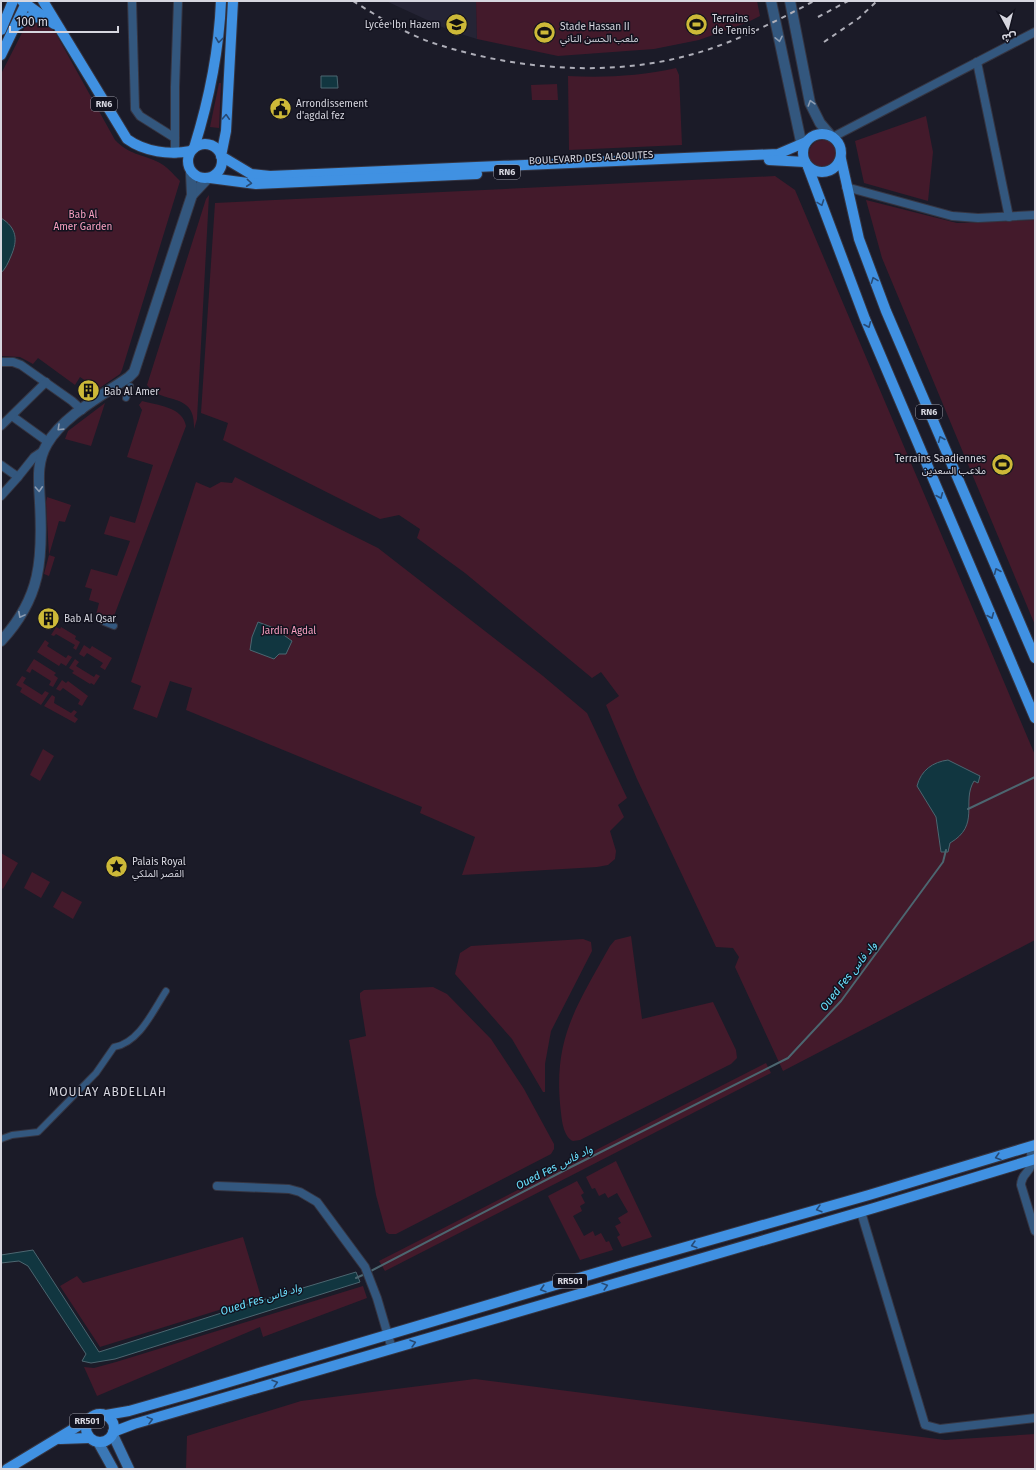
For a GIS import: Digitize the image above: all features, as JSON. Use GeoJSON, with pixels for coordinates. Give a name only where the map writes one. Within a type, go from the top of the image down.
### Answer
{"type":"FeatureCollection","features":[{"type":"Feature","properties":{"kind":"main road"},"geometry":{"type":"LineString","coordinates":[[1,30],[13,1]]}},
{"type":"Feature","properties":{"kind":"main road","name":"RN6"},"geometry":{"type":"LineString","coordinates":[[43,1],[52,22],[127,139],[143,148],[175,154],[192,149],[198,145],[209,145],[218,151],[221,156]]}},
{"type":"Feature","properties":{"kind":"main road"},"geometry":{"type":"LineString","coordinates":[[190,170],[187,162],[213,75],[219,34],[221,1]]}},
{"type":"Feature","properties":{"kind":"main road"},"geometry":{"type":"LineString","coordinates":[[208,178],[215,175],[221,166],[221,156],[226,131],[233,1]]}},
{"type":"Feature","properties":{"kind":"main road","name":"RN6"},"geometry":{"type":"LineString","coordinates":[[1,55],[25,2],[52,22]]}},
{"type":"Feature","properties":{"kind":"main road"},"geometry":{"type":"LineString","coordinates":[[14,27],[30,17],[52,22]]}},
{"type":"Feature","properties":{"kind":"main road","name":"RN6"},"geometry":{"type":"LineString","coordinates":[[1035,658],[886,311],[859,239],[846,187],[840,146],[832,136],[817,134],[803,146],[806,164],[865,319],[1035,718]]}},
{"type":"Feature","properties":{"kind":"main road","name":"BOULEVARD DES ALAOUITES"},"geometry":{"type":"LineString","coordinates":[[221,156],[251,174],[270,176],[778,154],[803,146]]}},
{"type":"Feature","properties":{"kind":"main road","name":"RN6"},"geometry":{"type":"LineString","coordinates":[[175,154],[196,176],[208,178]]}},
{"type":"Feature","properties":{"kind":"main road","name":"RN6"},"geometry":{"type":"LineString","coordinates":[[806,164],[818,172],[824,173],[834,168],[841,159]]}},
{"type":"Feature","properties":{"kind":"main road","name":"BOULEVARD DES ALAOUITES"},"geometry":{"type":"LineString","coordinates":[[208,178],[256,184],[779,160],[806,164]]}},
{"type":"Feature","properties":{"kind":"main road","name":"RR501"},"geometry":{"type":"LineString","coordinates":[[113,1469],[85,1429],[88,1420],[98,1414],[106,1415],[143,1407],[640,1260],[835,1205],[1033,1146]]}},
{"type":"Feature","properties":{"kind":"main road","name":"RR501"},"geometry":{"type":"LineString","coordinates":[[94,1440],[106,1441],[113,1434],[134,1424],[643,1274],[874,1208],[1034,1159]]}},
{"type":"Feature","properties":{"kind":"main road"},"geometry":{"type":"LineString","coordinates":[[835,1205],[841,1217]]}},
{"type":"Feature","properties":{"kind":"main road","name":"RR501"},"geometry":{"type":"LineString","coordinates":[[106,1415],[113,1422],[113,1434],[129,1469]]}},
{"type":"Feature","properties":{"kind":"main road"},"geometry":{"type":"LineString","coordinates":[[7,1469],[88,1420]]}},
{"type":"Feature","properties":{"kind":"main road"},"geometry":{"type":"LineString","coordinates":[[56,1440],[94,1440]]}},
{"type":"Feature","properties":{"kind":"street"},"geometry":{"type":"LineString","coordinates":[[132,1],[134,109],[140,116],[175,138]]}},
{"type":"Feature","properties":{"kind":"street"},"geometry":{"type":"LineString","coordinates":[[175,154],[174,87],[178,1]]}},
{"type":"Feature","properties":{"kind":"street"},"geometry":{"type":"LineString","coordinates":[[771,1],[803,146]]}},
{"type":"Feature","properties":{"kind":"street"},"geometry":{"type":"LineString","coordinates":[[790,1],[810,102],[820,123],[832,136],[1035,32]]}},
{"type":"Feature","properties":{"kind":"street"},"geometry":{"type":"LineString","coordinates":[[977,62],[1009,217]]}},
{"type":"Feature","properties":{"kind":"street"},"geometry":{"type":"LineString","coordinates":[[1,641],[17,622],[24,610],[32,592],[39,569],[42,539],[38,476],[39,462],[46,446],[58,429],[82,410],[129,378],[134,372],[192,195],[190,170]]}},
{"type":"Feature","properties":{"kind":"street"},"geometry":{"type":"LineString","coordinates":[[192,195],[208,178]]}},
{"type":"Feature","properties":{"kind":"street"},"geometry":{"type":"LineString","coordinates":[[846,187],[952,216],[978,218],[1035,215]]}},
{"type":"Feature","properties":{"kind":"street"},"geometry":{"type":"LineString","coordinates":[[1,362],[13,362],[21,365],[72,401],[82,410]]}},
{"type":"Feature","properties":{"kind":"street"},"geometry":{"type":"LineString","coordinates":[[1,426],[46,382]]}},
{"type":"Feature","properties":{"kind":"street"},"geometry":{"type":"LineString","coordinates":[[126,398],[130,386]]}},
{"type":"Feature","properties":{"kind":"street"},"geometry":{"type":"LineString","coordinates":[[12,416],[46,446]]}},
{"type":"Feature","properties":{"kind":"street"},"geometry":{"type":"LineString","coordinates":[[1,496],[34,457],[46,446]]}},
{"type":"Feature","properties":{"kind":"street"},"geometry":{"type":"LineString","coordinates":[[1,465],[18,477]]}},
{"type":"Feature","properties":{"kind":"street"},"geometry":{"type":"LineString","coordinates":[[104,622],[114,626]]}},
{"type":"Feature","properties":{"kind":"street"},"geometry":{"type":"LineString","coordinates":[[1,1140],[12,1135],[38,1132],[96,1073],[114,1047],[124,1046],[141,1029],[166,991]]}},
{"type":"Feature","properties":{"kind":"street"},"geometry":{"type":"LineString","coordinates":[[1033,1146],[1033,1167],[1022,1179],[1021,1185],[1035,1231]]}},
{"type":"Feature","properties":{"kind":"street"},"geometry":{"type":"LineString","coordinates":[[217,1186],[280,1188],[300,1192],[317,1202],[365,1267],[392,1349]]}},
{"type":"Feature","properties":{"kind":"street"},"geometry":{"type":"LineString","coordinates":[[869,1195],[874,1208]]}},
{"type":"Feature","properties":{"kind":"street"},"geometry":{"type":"LineString","coordinates":[[860,1212],[925,1425],[940,1429],[1035,1418]]}},
{"type":"Feature","properties":{"kind":"street"},"geometry":{"type":"LineString","coordinates":[[640,1260],[643,1274]]}},
{"type":"Feature","properties":{"kind":"shaded area","name":"Lycée Ibn Hazem"},"geometry":{"type":"Polygon","coordinates":[[[386,1],[476,1],[477,39],[451,31],[386,1]]]}},
{"type":"Feature","properties":{"kind":"green space"},"geometry":{"type":"Polygon","coordinates":[[[476,1],[757,1],[760,16],[746,23],[699,40],[654,49],[558,56],[477,39],[476,1]]]}},
{"type":"Feature","properties":{"kind":"green space","name":"Bab Al Amer Garden"},"geometry":{"type":"Polygon","coordinates":[[[35,23],[47,25],[55,32],[115,140],[126,149],[161,164],[170,170],[180,181],[122,370],[120,374],[98,389],[80,377],[75,385],[38,358],[33,364],[20,357],[1,356],[1,74],[25,27],[35,23]]]}},
{"type":"Feature","properties":{"kind":"green space"},"geometry":{"type":"Polygon","coordinates":[[[676,68],[679,75],[682,145],[569,150],[568,76],[622,76],[676,68]]]}},
{"type":"Feature","properties":{"kind":"green space"},"geometry":{"type":"Polygon","coordinates":[[[219,83],[221,83],[219,128],[210,127],[219,83]]]}},
{"type":"Feature","properties":{"kind":"green space"},"geometry":{"type":"Polygon","coordinates":[[[557,84],[558,100],[532,100],[531,85],[557,84]]]}},
{"type":"Feature","properties":{"kind":"green space"},"geometry":{"type":"Polygon","coordinates":[[[926,116],[933,152],[928,201],[864,183],[855,141],[926,116]]]}},
{"type":"Feature","properties":{"kind":"green space"},"geometry":{"type":"Polygon","coordinates":[[[823,140],[833,144],[837,154],[833,164],[823,168],[813,164],[809,154],[813,144],[823,140]]]}},
{"type":"Feature","properties":{"kind":"green space"},"geometry":{"type":"Polygon","coordinates":[[[775,176],[795,190],[1035,755],[1035,940],[783,1071],[735,967],[739,957],[733,948],[716,947],[637,779],[606,705],[619,696],[601,672],[592,678],[465,573],[417,538],[420,529],[399,515],[380,519],[223,440],[228,423],[201,413],[215,203],[775,176]]]}},
{"type":"Feature","properties":{"kind":"green space"},"geometry":{"type":"Polygon","coordinates":[[[209,195],[197,419],[194,429],[193,417],[190,409],[184,403],[161,395],[153,391],[147,385],[206,199],[209,195]]]}},
{"type":"Feature","properties":{"kind":"green space","name":"Terrains Saadiennes ملاعب السعدين"},"geometry":{"type":"Polygon","coordinates":[[[866,200],[957,223],[1035,220],[1035,625],[882,258],[866,200]]]}},
{"type":"Feature","properties":{"kind":"green space"},"geometry":{"type":"Polygon","coordinates":[[[142,401],[175,411],[184,420],[186,426],[114,616],[105,618],[96,615],[99,603],[89,600],[92,589],[85,587],[91,569],[117,576],[130,541],[104,534],[110,516],[135,523],[153,465],[127,457],[142,410],[139,405],[142,401]]]}},
{"type":"Feature","properties":{"kind":"green space"},"geometry":{"type":"Polygon","coordinates":[[[105,403],[91,446],[65,439],[68,431],[105,403]]]}},
{"type":"Feature","properties":{"kind":"green space","name":"Jardin Agdal"},"geometry":{"type":"Polygon","coordinates":[[[235,477],[378,548],[543,676],[587,713],[627,798],[618,805],[624,817],[610,831],[616,851],[615,859],[608,865],[597,867],[462,875],[475,837],[420,813],[422,807],[186,710],[192,688],[170,681],[157,718],[133,709],[141,686],[131,682],[196,482],[210,488],[221,482],[232,483],[235,477]]]}},
{"type":"Feature","properties":{"kind":"green space"},"geometry":{"type":"Polygon","coordinates":[[[47,497],[71,505],[65,522],[59,521],[49,555],[46,502],[47,497]]]}},
{"type":"Feature","properties":{"kind":"green space"},"geometry":{"type":"Polygon","coordinates":[[[49,555],[55,557],[49,576],[44,574],[49,555]]]}},
{"type":"Feature","properties":{"kind":"green space"},"geometry":{"type":"Polygon","coordinates":[[[56,627],[60,629],[61,627],[76,636],[75,639],[80,642],[76,650],[73,648],[75,645],[56,634],[54,636],[51,635],[56,627]]]}},
{"type":"Feature","properties":{"kind":"green space"},"geometry":{"type":"Polygon","coordinates":[[[45,640],[49,643],[47,646],[66,658],[68,655],[72,657],[66,666],[61,663],[59,666],[37,652],[45,640]]]}},
{"type":"Feature","properties":{"kind":"green space"},"geometry":{"type":"Polygon","coordinates":[[[84,645],[90,649],[92,646],[112,658],[105,670],[100,667],[103,663],[87,653],[84,657],[79,654],[84,645]]]}},
{"type":"Feature","properties":{"kind":"green space"},"geometry":{"type":"Polygon","coordinates":[[[34,659],[56,673],[54,675],[58,678],[53,687],[49,685],[51,681],[32,669],[30,673],[26,671],[34,659]]]}},
{"type":"Feature","properties":{"kind":"green space"},"geometry":{"type":"Polygon","coordinates":[[[75,659],[79,662],[76,666],[94,677],[96,674],[100,676],[94,685],[72,673],[74,671],[69,668],[75,659]]]}},
{"type":"Feature","properties":{"kind":"green space"},"geometry":{"type":"Polygon","coordinates":[[[22,676],[26,678],[23,683],[42,695],[45,691],[49,693],[41,705],[20,692],[22,688],[16,685],[22,676]]]}},
{"type":"Feature","properties":{"kind":"green space"},"geometry":{"type":"Polygon","coordinates":[[[62,680],[66,683],[68,681],[88,696],[82,706],[78,704],[80,700],[63,688],[60,691],[56,689],[62,680]]]}},
{"type":"Feature","properties":{"kind":"green space"},"geometry":{"type":"Polygon","coordinates":[[[52,695],[55,697],[54,703],[71,713],[74,710],[77,712],[74,716],[78,719],[75,723],[44,706],[52,695]]]}},
{"type":"Feature","properties":{"kind":"green space"},"geometry":{"type":"Polygon","coordinates":[[[43,749],[54,756],[40,781],[30,775],[43,749]]]}},
{"type":"Feature","properties":{"kind":"green space"},"geometry":{"type":"Polygon","coordinates":[[[1,853],[18,863],[3,889],[1,887],[1,853]]]}},
{"type":"Feature","properties":{"kind":"green space"},"geometry":{"type":"Polygon","coordinates":[[[32,872],[50,882],[41,898],[24,888],[32,872]]]}},
{"type":"Feature","properties":{"kind":"green space"},"geometry":{"type":"Polygon","coordinates":[[[62,891],[82,902],[73,919],[53,907],[62,891]]]}},
{"type":"Feature","properties":{"kind":"green space"},"geometry":{"type":"Polygon","coordinates":[[[631,936],[642,1019],[713,1002],[736,1050],[737,1058],[731,1064],[580,1140],[573,1141],[567,1136],[563,1125],[559,1087],[560,1065],[569,1025],[577,1006],[610,946],[615,940],[631,936]]]}},
{"type":"Feature","properties":{"kind":"green space"},"geometry":{"type":"Polygon","coordinates":[[[583,939],[591,942],[592,951],[551,1031],[545,1064],[545,1092],[543,1092],[512,1039],[455,974],[460,953],[471,946],[583,939]]]}},
{"type":"Feature","properties":{"kind":"green space"},"geometry":{"type":"Polygon","coordinates":[[[433,987],[447,994],[491,1039],[524,1089],[554,1144],[554,1149],[551,1154],[396,1234],[389,1234],[386,1232],[376,1195],[349,1040],[366,1036],[360,998],[360,993],[364,990],[433,987]]]}},
{"type":"Feature","properties":{"kind":"green space"},"geometry":{"type":"Polygon","coordinates":[[[766,1063],[771,1073],[385,1271],[379,1261],[766,1063]]]}},
{"type":"Feature","properties":{"kind":"green space"},"geometry":{"type":"Polygon","coordinates":[[[616,1161],[652,1237],[622,1247],[617,1237],[620,1235],[615,1226],[621,1223],[618,1218],[628,1212],[617,1193],[608,1198],[605,1193],[599,1196],[595,1188],[592,1189],[586,1177],[616,1161]]]}},
{"type":"Feature","properties":{"kind":"green space"},"geometry":{"type":"Polygon","coordinates":[[[577,1181],[584,1193],[581,1195],[585,1203],[580,1206],[582,1211],[573,1216],[584,1236],[593,1231],[595,1236],[601,1233],[606,1242],[609,1241],[613,1250],[580,1260],[548,1196],[577,1181]]]}},
{"type":"Feature","properties":{"kind":"green space"},"geometry":{"type":"Polygon","coordinates":[[[243,1237],[261,1297],[100,1347],[60,1286],[77,1276],[83,1283],[243,1237]]]}},
{"type":"Feature","properties":{"kind":"green space"},"geometry":{"type":"Polygon","coordinates":[[[363,1286],[367,1298],[263,1337],[260,1327],[97,1396],[84,1367],[94,1368],[116,1362],[363,1286]]]}},
{"type":"Feature","properties":{"kind":"green space"},"geometry":{"type":"Polygon","coordinates":[[[475,1379],[945,1440],[1035,1434],[1035,1469],[186,1469],[187,1436],[301,1401],[475,1379]]]}},
{"type":"Feature","properties":{"kind":"water"},"geometry":{"type":"Polygon","coordinates":[[[321,76],[337,76],[338,88],[321,88],[321,76]]]}},
{"type":"Feature","properties":{"kind":"water"},"geometry":{"type":"Polygon","coordinates":[[[1,218],[13,230],[15,235],[15,245],[6,267],[1,273],[1,218]]]}},
{"type":"Feature","properties":{"kind":"water"},"geometry":{"type":"Polygon","coordinates":[[[258,622],[274,628],[292,641],[286,654],[279,654],[274,659],[250,650],[252,637],[258,622]]]}},
{"type":"Feature","properties":{"kind":"water"},"geometry":{"type":"Polygon","coordinates":[[[948,760],[980,776],[978,783],[974,781],[971,789],[969,797],[968,821],[965,829],[950,843],[948,852],[941,852],[936,817],[917,786],[921,775],[928,768],[937,763],[948,760]]]}},
{"type":"Feature","properties":{"kind":"water"},"geometry":{"type":"Polygon","coordinates":[[[33,1250],[99,1352],[356,1272],[360,1282],[115,1359],[91,1363],[82,1361],[86,1354],[28,1266],[19,1261],[1,1263],[1,1255],[33,1250]]]}},
{"type":"Feature","properties":{"kind":"waterway","name":"Oued Fes واد فاس"},"geometry":{"type":"LineString","coordinates":[[968,809],[1035,777]]}},
{"type":"Feature","properties":{"kind":"waterway","name":"Oued Fes واد فاس"},"geometry":{"type":"LineString","coordinates":[[369,1272],[571,1167],[788,1058],[841,1001],[943,862],[946,850]]}},
{"type":"Feature","properties":{"kind":"waterway","name":"Oued Fes واد فاس"},"geometry":{"type":"LineString","coordinates":[[356,1278],[365,1274]]}},
{"type":"Feature","properties":{"kind":"railway"},"geometry":{"type":"LineString","coordinates":[[353,1],[400,29],[430,42],[460,51],[522,63],[553,67],[585,68],[648,64],[696,53],[748,34],[814,1]]}},
{"type":"Feature","properties":{"kind":"railway"},"geometry":{"type":"LineString","coordinates":[[818,17],[848,1]]}},
{"type":"Feature","properties":{"kind":"railway"},"geometry":{"type":"LineString","coordinates":[[824,42],[859,18],[877,1]]}},
{"type":"Feature","properties":{"kind":"place","name":"Lycée Ibn Hazem"},"geometry":{"type":"Point","coordinates":[456,24]}},
{"type":"Feature","properties":{"kind":"place","name":"Terrains de Tennis"},"geometry":{"type":"Point","coordinates":[697,24]}},
{"type":"Feature","properties":{"kind":"place","name":"Stade Hassan II ملعب الحسن التاني"},"geometry":{"type":"Point","coordinates":[545,32]}},
{"type":"Feature","properties":{"kind":"place","name":"Arrondissement d'agdal fez"},"geometry":{"type":"Point","coordinates":[281,109]}},
{"type":"Feature","properties":{"kind":"place","name":"Bab Al Amer"},"geometry":{"type":"Point","coordinates":[89,391]}},
{"type":"Feature","properties":{"kind":"place","name":"Terrains Saadiennes ملاعب السعدين"},"geometry":{"type":"Point","coordinates":[1002,464]}},
{"type":"Feature","properties":{"kind":"place","name":"Bab Al Qsar"},"geometry":{"type":"Point","coordinates":[49,618]}},
{"type":"Feature","properties":{"kind":"place","name":"Palais Royal القصر الملكي"},"geometry":{"type":"Point","coordinates":[116,867]}},
{"type":"Feature","properties":{"kind":"district","name":"MOULAY ABDELLAH"},"geometry":{"type":"Point","coordinates":[108,1092]}}]}
